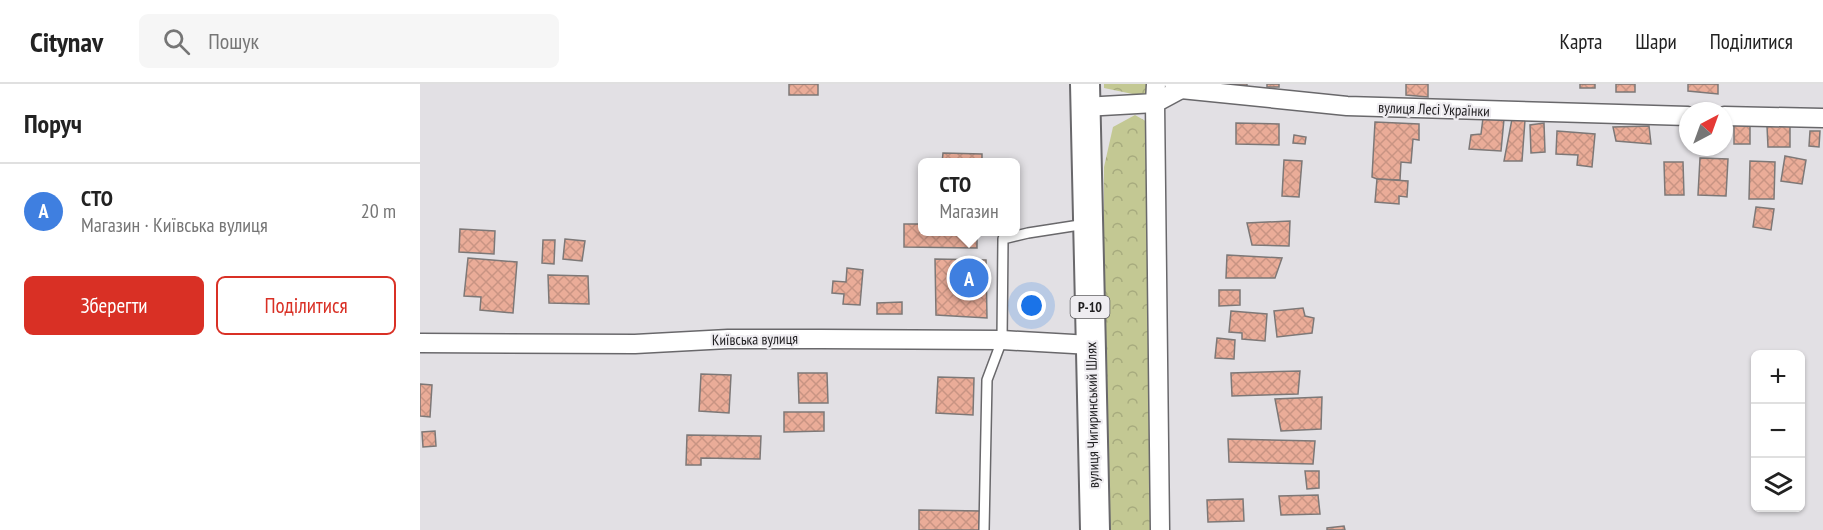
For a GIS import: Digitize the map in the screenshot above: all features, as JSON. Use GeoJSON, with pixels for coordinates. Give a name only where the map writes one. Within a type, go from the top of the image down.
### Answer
{"type":"FeatureCollection","features":[{"type":"Feature","properties":{"kind":"main road","name":"вулиця Чигиринський Шлях"},"geometry":{"type":"LineString","coordinates":[[1084,96],[1095,530]]}},
{"type":"Feature","properties":{"kind":"street"},"geometry":{"type":"LineString","coordinates":[[1156,84],[1160,530]]}},
{"type":"Feature","properties":{"kind":"street"},"geometry":{"type":"LineString","coordinates":[[1084,96],[1155,103],[1178,86]]}},
{"type":"Feature","properties":{"kind":"street","name":"вулиця Лесі Українки"},"geometry":{"type":"LineString","coordinates":[[1178,86],[1347,106],[1679,116]]}},
{"type":"Feature","properties":{"kind":"street"},"geometry":{"type":"LineString","coordinates":[[1733,116],[1823,118]]}},
{"type":"Feature","properties":{"kind":"street","name":"Київська вулиця"},"geometry":{"type":"LineString","coordinates":[[420,343],[635,345],[728,339],[1002,340],[1091,345]]}},
{"type":"Feature","properties":{"kind":"lane"},"geometry":{"type":"LineString","coordinates":[[1020,234],[1088,224]]}},
{"type":"Feature","properties":{"kind":"lane"},"geometry":{"type":"LineString","coordinates":[[984,530],[987,380],[1002,340],[1003,239],[1014,236]]}},
{"type":"Feature","properties":{"kind":"green space"},"geometry":{"type":"Polygon","coordinates":[[[1104,84],[1146,84],[1147,97],[1104,88],[1104,84]]]}},
{"type":"Feature","properties":{"kind":"green space"},"geometry":{"type":"Polygon","coordinates":[[[1135,115],[1149,123],[1153,530],[1103,530],[1104,167],[1113,127],[1135,115]]]}},
{"type":"Feature","properties":{"kind":"building"},"geometry":{"type":"Polygon","coordinates":[[[789,84],[818,84],[818,95],[789,95],[789,84]]]}},
{"type":"Feature","properties":{"kind":"building"},"geometry":{"type":"Polygon","coordinates":[[[1218,84],[1247,84],[1247,90],[1218,84]]]}},
{"type":"Feature","properties":{"kind":"building"},"geometry":{"type":"Polygon","coordinates":[[[1267,84],[1279,84],[1279,87],[1267,87],[1267,84]]]}},
{"type":"Feature","properties":{"kind":"building"},"geometry":{"type":"Polygon","coordinates":[[[1406,84],[1428,84],[1428,97],[1406,95],[1406,84]]]}},
{"type":"Feature","properties":{"kind":"building"},"geometry":{"type":"Polygon","coordinates":[[[1580,84],[1595,84],[1595,88],[1580,88],[1580,84]]]}},
{"type":"Feature","properties":{"kind":"building"},"geometry":{"type":"Polygon","coordinates":[[[1616,84],[1635,84],[1635,92],[1616,92],[1616,84]]]}},
{"type":"Feature","properties":{"kind":"building"},"geometry":{"type":"Polygon","coordinates":[[[1688,84],[1718,84],[1718,94],[1688,91],[1688,84]]]}},
{"type":"Feature","properties":{"kind":"building"},"geometry":{"type":"Polygon","coordinates":[[[1483,118],[1504,119],[1501,151],[1469,149],[1471,135],[1481,134],[1483,118]]]}},
{"type":"Feature","properties":{"kind":"building"},"geometry":{"type":"Polygon","coordinates":[[[1512,119],[1525,120],[1522,161],[1504,161],[1512,119]]]}},
{"type":"Feature","properties":{"kind":"building"},"geometry":{"type":"Polygon","coordinates":[[[1375,122],[1419,124],[1419,140],[1413,139],[1411,163],[1401,162],[1400,180],[1372,177],[1375,122]]]}},
{"type":"Feature","properties":{"kind":"building"},"geometry":{"type":"Polygon","coordinates":[[[1236,123],[1279,124],[1279,145],[1236,144],[1236,123]]]}},
{"type":"Feature","properties":{"kind":"building"},"geometry":{"type":"Polygon","coordinates":[[[1544,123],[1545,152],[1531,153],[1530,125],[1544,123]]]}},
{"type":"Feature","properties":{"kind":"building"},"geometry":{"type":"Polygon","coordinates":[[[1734,124],[1750,124],[1750,144],[1734,144],[1734,124]]]}},
{"type":"Feature","properties":{"kind":"building"},"geometry":{"type":"Polygon","coordinates":[[[1649,126],[1651,144],[1616,141],[1613,127],[1649,126]]]}},
{"type":"Feature","properties":{"kind":"building"},"geometry":{"type":"Polygon","coordinates":[[[1767,126],[1790,126],[1790,147],[1768,147],[1767,126]]]}},
{"type":"Feature","properties":{"kind":"building"},"geometry":{"type":"Polygon","coordinates":[[[1557,131],[1595,134],[1592,167],[1577,165],[1578,155],[1556,154],[1557,131]]]}},
{"type":"Feature","properties":{"kind":"building"},"geometry":{"type":"Polygon","coordinates":[[[1810,131],[1820,131],[1819,147],[1809,146],[1810,131]]]}},
{"type":"Feature","properties":{"kind":"building"},"geometry":{"type":"Polygon","coordinates":[[[1294,135],[1306,137],[1305,144],[1293,143],[1294,135]]]}},
{"type":"Feature","properties":{"kind":"building"},"geometry":{"type":"Polygon","coordinates":[[[943,153],[982,154],[982,158],[942,158],[943,153]]]}},
{"type":"Feature","properties":{"kind":"building"},"geometry":{"type":"Polygon","coordinates":[[[1785,156],[1806,160],[1802,184],[1781,181],[1785,156]]]}},
{"type":"Feature","properties":{"kind":"building"},"geometry":{"type":"Polygon","coordinates":[[[1700,158],[1728,159],[1726,196],[1698,195],[1700,158]]]}},
{"type":"Feature","properties":{"kind":"building"},"geometry":{"type":"Polygon","coordinates":[[[1284,160],[1302,161],[1299,197],[1282,196],[1284,160]]]}},
{"type":"Feature","properties":{"kind":"building"},"geometry":{"type":"Polygon","coordinates":[[[1750,161],[1775,162],[1774,199],[1749,199],[1750,161]]]}},
{"type":"Feature","properties":{"kind":"building"},"geometry":{"type":"Polygon","coordinates":[[[1664,162],[1683,162],[1684,195],[1665,195],[1664,162]]]}},
{"type":"Feature","properties":{"kind":"building"},"geometry":{"type":"Polygon","coordinates":[[[1377,179],[1408,181],[1407,197],[1399,196],[1399,204],[1375,202],[1377,179]]]}},
{"type":"Feature","properties":{"kind":"building"},"geometry":{"type":"Polygon","coordinates":[[[1756,207],[1774,209],[1771,230],[1753,227],[1756,207]]]}},
{"type":"Feature","properties":{"kind":"building"},"geometry":{"type":"Polygon","coordinates":[[[1290,221],[1289,246],[1252,245],[1247,223],[1290,221]]]}},
{"type":"Feature","properties":{"kind":"building"},"geometry":{"type":"Polygon","coordinates":[[[904,224],[918,224],[918,236],[977,236],[977,248],[904,247],[904,224]]]}},
{"type":"Feature","properties":{"kind":"building"},"geometry":{"type":"Polygon","coordinates":[[[460,229],[495,231],[494,254],[459,252],[460,229]]]}},
{"type":"Feature","properties":{"kind":"building"},"geometry":{"type":"Polygon","coordinates":[[[565,239],[585,241],[582,261],[563,259],[565,239]]]}},
{"type":"Feature","properties":{"kind":"building"},"geometry":{"type":"Polygon","coordinates":[[[543,240],[555,240],[554,264],[542,263],[543,240]]]}},
{"type":"Feature","properties":{"kind":"building"},"geometry":{"type":"Polygon","coordinates":[[[1227,255],[1282,258],[1275,278],[1226,278],[1227,255]]]}},
{"type":"Feature","properties":{"kind":"building"},"geometry":{"type":"Polygon","coordinates":[[[468,258],[517,262],[513,313],[480,310],[481,297],[464,296],[468,258]]]}},
{"type":"Feature","properties":{"kind":"building"},"geometry":{"type":"Polygon","coordinates":[[[935,259],[986,260],[987,318],[936,315],[935,259]]]}},
{"type":"Feature","properties":{"kind":"building"},"geometry":{"type":"Polygon","coordinates":[[[847,268],[863,270],[860,305],[843,304],[844,294],[832,293],[833,281],[846,282],[847,268]]]}},
{"type":"Feature","properties":{"kind":"building"},"geometry":{"type":"Polygon","coordinates":[[[548,275],[588,276],[589,304],[549,303],[548,275]]]}},
{"type":"Feature","properties":{"kind":"building"},"geometry":{"type":"Polygon","coordinates":[[[1219,290],[1240,290],[1240,305],[1219,306],[1219,290]]]}},
{"type":"Feature","properties":{"kind":"building"},"geometry":{"type":"Polygon","coordinates":[[[902,302],[902,314],[877,314],[877,303],[902,302]]]}},
{"type":"Feature","properties":{"kind":"building"},"geometry":{"type":"Polygon","coordinates":[[[1303,308],[1305,316],[1314,318],[1312,333],[1277,337],[1274,311],[1303,308]]]}},
{"type":"Feature","properties":{"kind":"building"},"geometry":{"type":"Polygon","coordinates":[[[1231,311],[1267,314],[1265,341],[1242,339],[1242,333],[1229,332],[1231,311]]]}},
{"type":"Feature","properties":{"kind":"building"},"geometry":{"type":"Polygon","coordinates":[[[1217,338],[1235,340],[1234,359],[1215,358],[1217,338]]]}},
{"type":"Feature","properties":{"kind":"building"},"geometry":{"type":"Polygon","coordinates":[[[1300,371],[1298,394],[1232,396],[1231,373],[1300,371]]]}},
{"type":"Feature","properties":{"kind":"building"},"geometry":{"type":"Polygon","coordinates":[[[798,373],[827,373],[828,403],[799,403],[798,373]]]}},
{"type":"Feature","properties":{"kind":"building"},"geometry":{"type":"Polygon","coordinates":[[[701,374],[731,375],[729,413],[699,411],[701,374]]]}},
{"type":"Feature","properties":{"kind":"building"},"geometry":{"type":"Polygon","coordinates":[[[938,377],[974,378],[973,415],[936,413],[938,377]]]}},
{"type":"Feature","properties":{"kind":"building"},"geometry":{"type":"Polygon","coordinates":[[[420,384],[432,385],[430,417],[420,416],[420,384]]]}},
{"type":"Feature","properties":{"kind":"building"},"geometry":{"type":"Polygon","coordinates":[[[1322,397],[1321,429],[1281,431],[1275,399],[1322,397]]]}},
{"type":"Feature","properties":{"kind":"building"},"geometry":{"type":"Polygon","coordinates":[[[784,412],[824,412],[824,431],[784,432],[784,412]]]}},
{"type":"Feature","properties":{"kind":"building"},"geometry":{"type":"Polygon","coordinates":[[[435,431],[436,446],[423,447],[422,432],[435,431]]]}},
{"type":"Feature","properties":{"kind":"building"},"geometry":{"type":"Polygon","coordinates":[[[687,435],[761,436],[760,459],[701,458],[701,465],[686,465],[687,435]]]}},
{"type":"Feature","properties":{"kind":"building"},"geometry":{"type":"Polygon","coordinates":[[[1228,439],[1315,441],[1313,464],[1229,462],[1228,439]]]}},
{"type":"Feature","properties":{"kind":"building"},"geometry":{"type":"Polygon","coordinates":[[[1305,471],[1319,471],[1319,488],[1307,489],[1305,471]]]}},
{"type":"Feature","properties":{"kind":"building"},"geometry":{"type":"Polygon","coordinates":[[[1318,495],[1320,514],[1281,515],[1279,496],[1318,495]]]}},
{"type":"Feature","properties":{"kind":"building"},"geometry":{"type":"Polygon","coordinates":[[[1243,499],[1244,521],[1208,522],[1207,500],[1243,499]]]}},
{"type":"Feature","properties":{"kind":"building"},"geometry":{"type":"Polygon","coordinates":[[[919,510],[981,511],[980,530],[919,530],[919,510]]]}},
{"type":"Feature","properties":{"kind":"building"},"geometry":{"type":"Polygon","coordinates":[[[1344,526],[1345,530],[1327,530],[1327,528],[1344,526]]]}},
{"type":"Feature","properties":{"kind":"place","name":"СТО"},"geometry":{"type":"Point","coordinates":[969,278]}}]}
